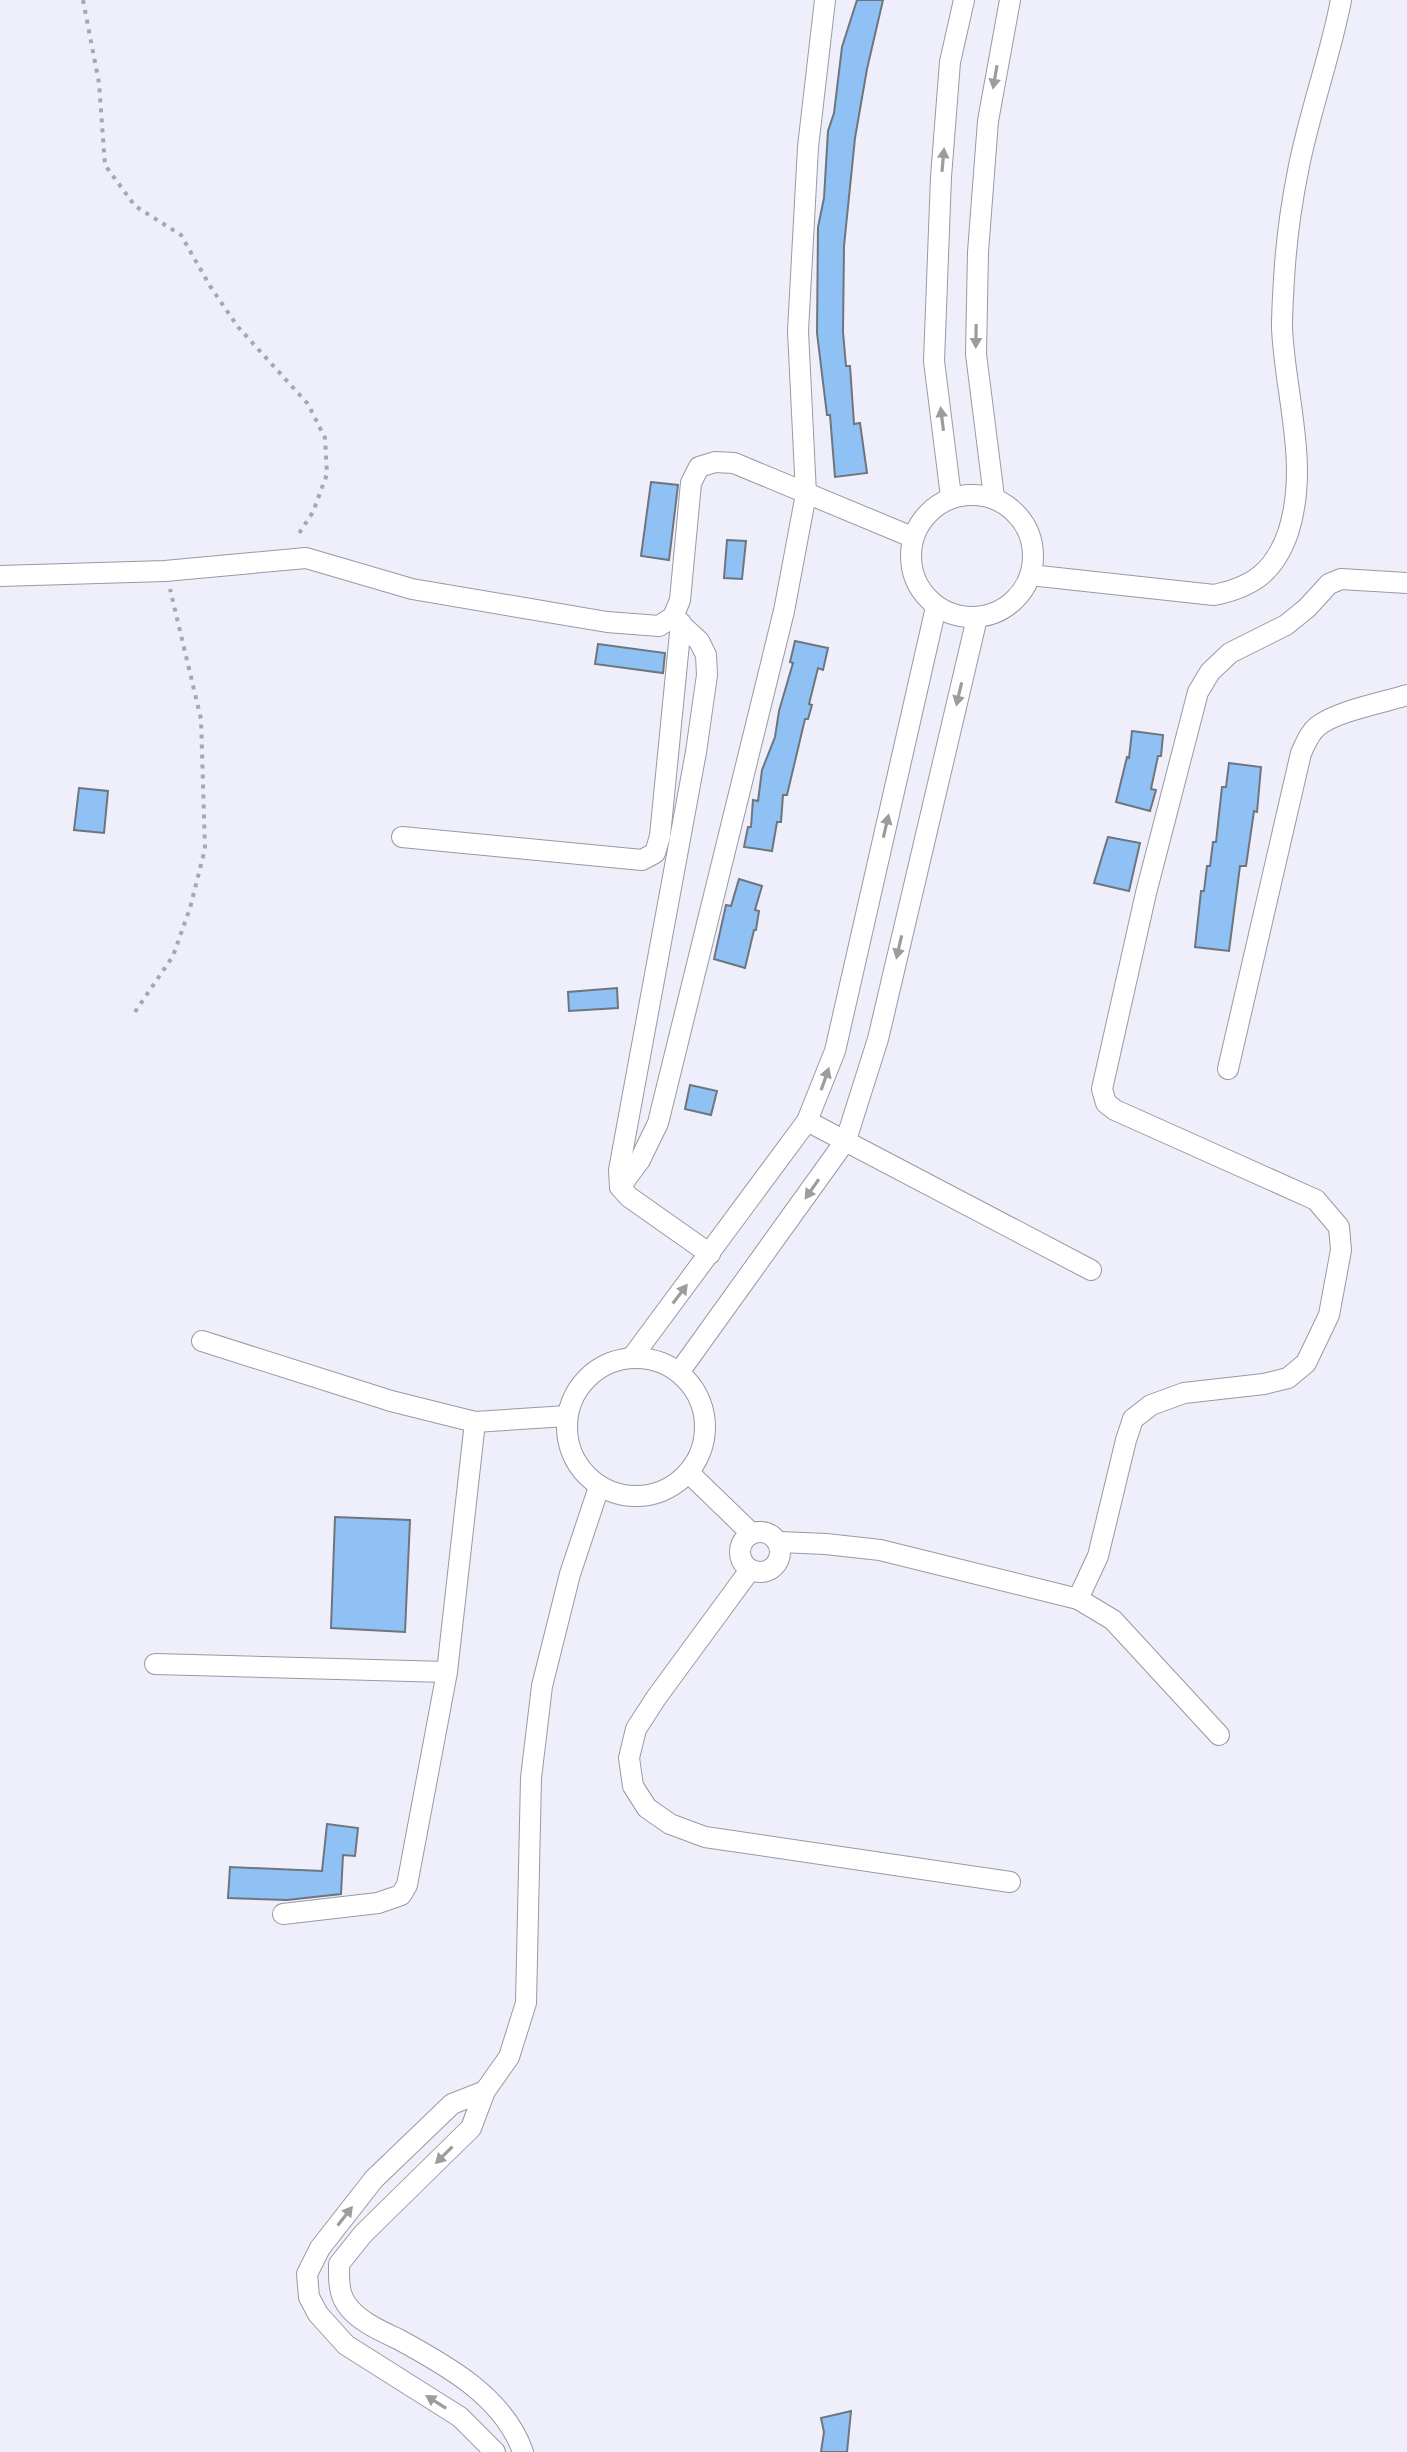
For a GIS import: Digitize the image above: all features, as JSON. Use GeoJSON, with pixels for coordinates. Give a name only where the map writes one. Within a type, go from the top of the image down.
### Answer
{"type":"FeatureCollection","features":[{"type":"Feature","properties":{"kind":"street"},"geometry":{"type":"LineString","coordinates":[[620,1187],[640,1160],[658,1123],[784,611],[806,494],[798,331],[808,147],[825,0]]}},
{"type":"Feature","properties":{"kind":"street"},"geometry":{"type":"LineString","coordinates":[[951,497],[934,361],[941,177],[949,76],[964,0]]}},
{"type":"Feature","properties":{"kind":"street"},"geometry":{"type":"LineString","coordinates":[[994,497],[976,354],[978,252],[988,121],[1010,0]]}},
{"type":"Feature","properties":{"kind":"street"},"geometry":{"type":"LineString","coordinates":[[1030,575],[1214,595],[1237,591],[1255,582],[1275,561],[1288,531],[1298,475],[1282,328],[1284,276],[1298,171],[1334,38],[1341,0]]}},
{"type":"Feature","properties":{"kind":"street"},"geometry":{"type":"LineString","coordinates":[[402,837],[642,860],[655,853],[660,836],[691,483],[699,467],[715,462],[734,463],[912,537]]}},
{"type":"Feature","properties":{"kind":"street"},"geometry":{"type":"LineString","coordinates":[[972,493],[994,497],[1013,510],[1027,529],[1034,552],[1030,575],[1019,596],[1000,611],[977,618],[956,616],[936,607],[918,588],[910,563],[912,537],[927,512],[951,497],[972,493]]}},
{"type":"Feature","properties":{"kind":"street"},"geometry":{"type":"LineString","coordinates":[[0,576],[165,571],[312,559],[412,589],[607,622],[659,626],[677,620]]}},
{"type":"Feature","properties":{"kind":"street"},"geometry":{"type":"LineString","coordinates":[[1078,1599],[1098,1556],[1133,1419],[1151,1405],[1184,1393],[1264,1384],[1288,1378],[1306,1363],[1329,1315],[1341,1250],[1339,1227],[1316,1200],[1115,1110],[1106,1103],[1102,1089],[1146,893],[1198,692],[1210,672],[1230,653],[1286,625],[1329,584],[1341,579],[1407,583]]}},
{"type":"Feature","properties":{"kind":"street"},"geometry":{"type":"LineString","coordinates":[[633,1356],[807,1121],[835,1051],[936,607]]}},
{"type":"Feature","properties":{"kind":"street"},"geometry":{"type":"LineString","coordinates":[[680,1371],[846,1140],[878,1039],[977,618]]}},
{"type":"Feature","properties":{"kind":"street"},"geometry":{"type":"LineString","coordinates":[[677,620],[699,641],[706,655],[707,675],[696,752],[619,1170],[620,1187],[629,1197],[710,1254]]}},
{"type":"Feature","properties":{"kind":"street"},"geometry":{"type":"LineString","coordinates":[[1228,1069],[1301,753],[1319,725],[1335,717],[1407,695]]}},
{"type":"Feature","properties":{"kind":"street"},"geometry":{"type":"LineString","coordinates":[[807,1121],[1091,1270]]}},
{"type":"Feature","properties":{"kind":"street"},"geometry":{"type":"LineString","coordinates":[[202,1341],[391,1401],[475,1422],[567,1416]]}},
{"type":"Feature","properties":{"kind":"street"},"geometry":{"type":"LineString","coordinates":[[633,1356],[650,1357],[680,1371],[702,1401],[706,1439],[689,1473],[663,1492],[630,1498],[599,1487],[579,1468],[568,1444],[567,1416],[579,1386],[602,1365],[633,1356]]}},
{"type":"Feature","properties":{"kind":"street"},"geometry":{"type":"LineString","coordinates":[[283,1914],[378,1903],[401,1895],[407,1885],[447,1672],[475,1422]]}},
{"type":"Feature","properties":{"kind":"street"},"geometry":{"type":"LineString","coordinates":[[689,1473],[751,1533]]}},
{"type":"Feature","properties":{"kind":"street"},"geometry":{"type":"LineString","coordinates":[[523,2452],[494,2404],[458,2374],[370,2325],[348,2307],[340,2291],[339,2264],[363,2234],[471,2128],[485,2091],[509,2057],[526,2003],[531,1778],[542,1686],[570,1574],[599,1487]]}},
{"type":"Feature","properties":{"kind":"street"},"geometry":{"type":"LineString","coordinates":[[761,1531],[771,1534],[779,1542],[781,1552],[770,1570],[750,1570],[741,1559],[741,1544],[751,1533],[761,1531]]}},
{"type":"Feature","properties":{"kind":"street"},"geometry":{"type":"LineString","coordinates":[[779,1542],[880,1550],[1078,1599],[1113,1620],[1219,1735]]}},
{"type":"Feature","properties":{"kind":"street"},"geometry":{"type":"LineString","coordinates":[[750,1570],[636,1729],[629,1758],[633,1786],[647,1808],[670,1824],[705,1837],[1010,1882]]}},
{"type":"Feature","properties":{"kind":"street"},"geometry":{"type":"LineString","coordinates":[[155,1664],[447,1672]]}},
{"type":"Feature","properties":{"kind":"street"},"geometry":{"type":"LineString","coordinates":[[485,2091],[452,2104],[374,2179],[320,2248],[307,2274],[309,2297],[318,2314],[346,2345],[460,2417],[495,2452]]}},
{"type":"Feature","properties":{"kind":"street"},"geometry":{"type":"LineString","coordinates":[[320,2248],[339,2264]]}},
{"type":"Feature","properties":{"kind":"path"},"geometry":{"type":"LineString","coordinates":[[83,0],[99,83],[105,165],[135,206],[181,235],[238,327],[308,404],[325,438],[327,474],[313,512],[281,560]]}},
{"type":"Feature","properties":{"kind":"path"},"geometry":{"type":"LineString","coordinates":[[135,1012],[173,956],[190,908],[205,849],[201,719],[165,571]]}},
{"type":"Feature","properties":{"kind":"building"},"geometry":{"type":"Polygon","coordinates":[[[857,0],[883,0],[855,138],[844,246],[843,332],[846,366],[850,366],[854,424],[860,423],[867,473],[835,477],[830,415],[827,415],[817,333],[818,227],[824,198],[828,131],[834,113],[842,47],[857,0]]]}},
{"type":"Feature","properties":{"kind":"building"},"geometry":{"type":"Polygon","coordinates":[[[651,482],[678,485],[669,560],[641,556],[651,482]]]}},
{"type":"Feature","properties":{"kind":"building"},"geometry":{"type":"Polygon","coordinates":[[[727,540],[746,541],[742,579],[724,578],[727,540]]]}},
{"type":"Feature","properties":{"kind":"building"},"geometry":{"type":"Polygon","coordinates":[[[795,641],[828,648],[823,670],[818,668],[809,704],[812,705],[808,719],[805,719],[787,795],[783,795],[781,822],[777,822],[772,851],[744,847],[748,827],[751,827],[753,800],[758,801],[762,770],[775,737],[793,663],[790,662],[795,641]]]}},
{"type":"Feature","properties":{"kind":"building"},"geometry":{"type":"Polygon","coordinates":[[[598,644],[665,653],[663,673],[595,664],[598,644]]]}},
{"type":"Feature","properties":{"kind":"building"},"geometry":{"type":"Polygon","coordinates":[[[1132,731],[1163,735],[1161,756],[1158,756],[1151,789],[1156,790],[1150,811],[1116,802],[1129,758],[1132,731]]]}},
{"type":"Feature","properties":{"kind":"building"},"geometry":{"type":"Polygon","coordinates":[[[1229,763],[1261,767],[1257,812],[1254,811],[1246,866],[1240,866],[1229,951],[1195,947],[1201,891],[1204,891],[1213,842],[1216,842],[1222,787],[1226,787],[1229,763]]]}},
{"type":"Feature","properties":{"kind":"building"},"geometry":{"type":"Polygon","coordinates":[[[79,788],[108,791],[104,833],[74,830],[79,788]]]}},
{"type":"Feature","properties":{"kind":"building"},"geometry":{"type":"Polygon","coordinates":[[[1108,837],[1140,843],[1129,891],[1094,883],[1108,837]]]}},
{"type":"Feature","properties":{"kind":"building"},"geometry":{"type":"Polygon","coordinates":[[[739,879],[762,886],[755,910],[759,911],[756,930],[745,968],[714,959],[726,905],[731,906],[739,879]]]}},
{"type":"Feature","properties":{"kind":"building"},"geometry":{"type":"Polygon","coordinates":[[[617,988],[618,1008],[569,1011],[568,992],[617,988]]]}},
{"type":"Feature","properties":{"kind":"building"},"geometry":{"type":"Polygon","coordinates":[[[690,1085],[717,1091],[711,1115],[685,1109],[690,1085]]]}},
{"type":"Feature","properties":{"kind":"building"},"geometry":{"type":"Polygon","coordinates":[[[335,1517],[410,1520],[405,1632],[331,1628],[335,1517]]]}},
{"type":"Feature","properties":{"kind":"building"},"geometry":{"type":"Polygon","coordinates":[[[327,1824],[358,1828],[355,1856],[343,1855],[341,1894],[287,1900],[228,1898],[230,1867],[322,1871],[327,1824]]]}},
{"type":"Feature","properties":{"kind":"building"},"geometry":{"type":"Polygon","coordinates":[[[851,2411],[847,2452],[821,2452],[824,2432],[821,2418],[851,2411]]]}}]}
